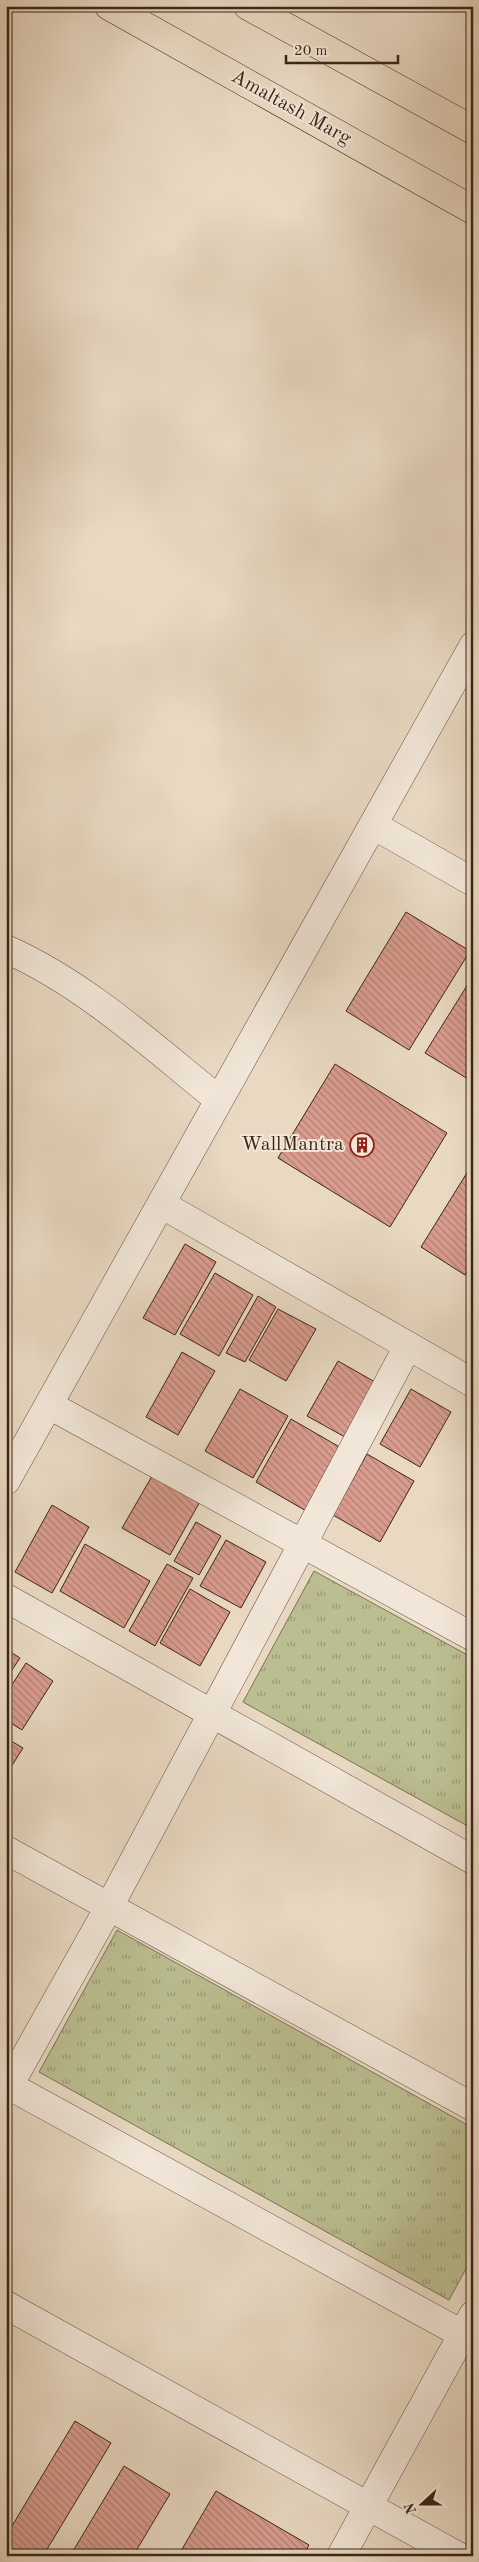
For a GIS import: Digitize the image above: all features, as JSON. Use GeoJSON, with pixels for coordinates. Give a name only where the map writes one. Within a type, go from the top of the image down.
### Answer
{"type":"FeatureCollection","features":[{"type":"Feature","properties":{"kind":"main road","name":"Amaltash Marg"},"geometry":{"type":"LineString","coordinates":[[109,6],[473,210]]}},
{"type":"Feature","properties":{"kind":"main road"},"geometry":{"type":"LineString","coordinates":[[248,6],[473,130]]}},
{"type":"Feature","properties":{"kind":"street"},"geometry":{"type":"LineString","coordinates":[[6,1481],[473,646]]}},
{"type":"Feature","properties":{"kind":"street"},"geometry":{"type":"LineString","coordinates":[[373,825],[473,882]]}},
{"type":"Feature","properties":{"kind":"street"},"geometry":{"type":"LineString","coordinates":[[6,949],[28,959],[112,1013],[220,1100]]}},
{"type":"Feature","properties":{"kind":"street"},"geometry":{"type":"LineString","coordinates":[[161,1204],[473,1384]]}},
{"type":"Feature","properties":{"kind":"street"},"geometry":{"type":"LineString","coordinates":[[341,2556],[469,2330],[7,2087],[109,1907],[408,1346]]}},
{"type":"Feature","properties":{"kind":"street"},"geometry":{"type":"LineString","coordinates":[[49,1405],[473,1637]]}},
{"type":"Feature","properties":{"kind":"street"},"geometry":{"type":"LineString","coordinates":[[6,1598],[473,1860]]}},
{"type":"Feature","properties":{"kind":"street"},"geometry":{"type":"LineString","coordinates":[[6,1850],[473,2107]]}},
{"type":"Feature","properties":{"kind":"street"},"geometry":{"type":"LineString","coordinates":[[6,2305],[458,2556]]}},
{"type":"Feature","properties":{"kind":"green space"},"geometry":{"type":"Polygon","coordinates":[[[314,1571],[473,1658],[473,1829],[243,1702],[314,1571]]]}},
{"type":"Feature","properties":{"kind":"green space"},"geometry":{"type":"Polygon","coordinates":[[[117,1930],[473,2128],[473,2256],[449,2300],[39,2072],[117,1930]]]}},
{"type":"Feature","properties":{"kind":"building"},"geometry":{"type":"Polygon","coordinates":[[[406,912],[470,951],[409,1050],[346,1011],[406,912]]]}},
{"type":"Feature","properties":{"kind":"building"},"geometry":{"type":"Polygon","coordinates":[[[473,976],[473,1082],[425,1053],[473,976]]]}},
{"type":"Feature","properties":{"kind":"building","name":"WallMantra"},"geometry":{"type":"Polygon","coordinates":[[[335,1064],[447,1133],[390,1227],[278,1158],[335,1064]]]}},
{"type":"Feature","properties":{"kind":"building"},"geometry":{"type":"Polygon","coordinates":[[[473,1163],[473,1263],[465,1275],[421,1247],[473,1163]]]}},
{"type":"Feature","properties":{"kind":"building"},"geometry":{"type":"Polygon","coordinates":[[[185,1244],[216,1262],[175,1335],[143,1318],[185,1244]]]}},
{"type":"Feature","properties":{"kind":"building"},"geometry":{"type":"Polygon","coordinates":[[[215,1273],[253,1295],[219,1356],[180,1334],[215,1273]]]}},
{"type":"Feature","properties":{"kind":"building"},"geometry":{"type":"Polygon","coordinates":[[[258,1296],[276,1307],[245,1362],[226,1353],[258,1296]]]}},
{"type":"Feature","properties":{"kind":"building"},"geometry":{"type":"Polygon","coordinates":[[[278,1309],[316,1329],[286,1381],[249,1360],[278,1309]]]}},
{"type":"Feature","properties":{"kind":"building"},"geometry":{"type":"Polygon","coordinates":[[[182,1352],[215,1371],[178,1435],[146,1417],[182,1352]]]}},
{"type":"Feature","properties":{"kind":"building"},"geometry":{"type":"Polygon","coordinates":[[[338,1361],[375,1382],[345,1437],[307,1416],[338,1361]]]}},
{"type":"Feature","properties":{"kind":"building"},"geometry":{"type":"Polygon","coordinates":[[[240,1389],[288,1416],[253,1478],[205,1451],[240,1389]]]}},
{"type":"Feature","properties":{"kind":"building"},"geometry":{"type":"Polygon","coordinates":[[[411,1389],[451,1412],[420,1467],[380,1444],[411,1389]]]}},
{"type":"Feature","properties":{"kind":"building"},"geometry":{"type":"Polygon","coordinates":[[[291,1419],[343,1449],[308,1512],[256,1482],[291,1419]]]}},
{"type":"Feature","properties":{"kind":"building"},"geometry":{"type":"Polygon","coordinates":[[[367,1454],[414,1481],[380,1542],[333,1515],[367,1454]]]}},
{"type":"Feature","properties":{"kind":"building"},"geometry":{"type":"Polygon","coordinates":[[[155,1471],[202,1498],[170,1555],[122,1528],[155,1471]]]}},
{"type":"Feature","properties":{"kind":"building"},"geometry":{"type":"Polygon","coordinates":[[[52,1505],[89,1527],[52,1593],[15,1572],[52,1505]]]}},
{"type":"Feature","properties":{"kind":"building"},"geometry":{"type":"Polygon","coordinates":[[[196,1522],[221,1536],[199,1575],[174,1561],[196,1522]]]}},
{"type":"Feature","properties":{"kind":"building"},"geometry":{"type":"Polygon","coordinates":[[[226,1540],[266,1562],[241,1608],[200,1586],[226,1540]]]}},
{"type":"Feature","properties":{"kind":"building"},"geometry":{"type":"Polygon","coordinates":[[[85,1544],[150,1581],[124,1628],[60,1591],[85,1544]]]}},
{"type":"Feature","properties":{"kind":"building"},"geometry":{"type":"Polygon","coordinates":[[[167,1564],[193,1578],[155,1646],[129,1631],[167,1564]]]}},
{"type":"Feature","properties":{"kind":"building"},"geometry":{"type":"Polygon","coordinates":[[[190,1589],[230,1612],[200,1666],[160,1643],[190,1589]]]}},
{"type":"Feature","properties":{"kind":"building"},"geometry":{"type":"Polygon","coordinates":[[[6,1649],[20,1658],[6,1679],[6,1649]]]}},
{"type":"Feature","properties":{"kind":"building"},"geometry":{"type":"Polygon","coordinates":[[[26,1663],[53,1681],[22,1730],[6,1720],[6,1694],[26,1663]]]}},
{"type":"Feature","properties":{"kind":"building"},"geometry":{"type":"Polygon","coordinates":[[[6,1738],[23,1748],[6,1775],[6,1738]]]}},
{"type":"Feature","properties":{"kind":"building"},"geometry":{"type":"Polygon","coordinates":[[[75,2421],[111,2443],[43,2556],[6,2556],[6,2536],[75,2421]]]}},
{"type":"Feature","properties":{"kind":"building"},"geometry":{"type":"Polygon","coordinates":[[[124,2466],[170,2494],[133,2556],[70,2556],[124,2466]]]}},
{"type":"Feature","properties":{"kind":"building"},"geometry":{"type":"Polygon","coordinates":[[[216,2491],[309,2545],[303,2556],[178,2556],[216,2491]]]}},
{"type":"Feature","properties":{"kind":"place","name":"WallMantra"},"geometry":{"type":"Point","coordinates":[362,1145]}}]}
